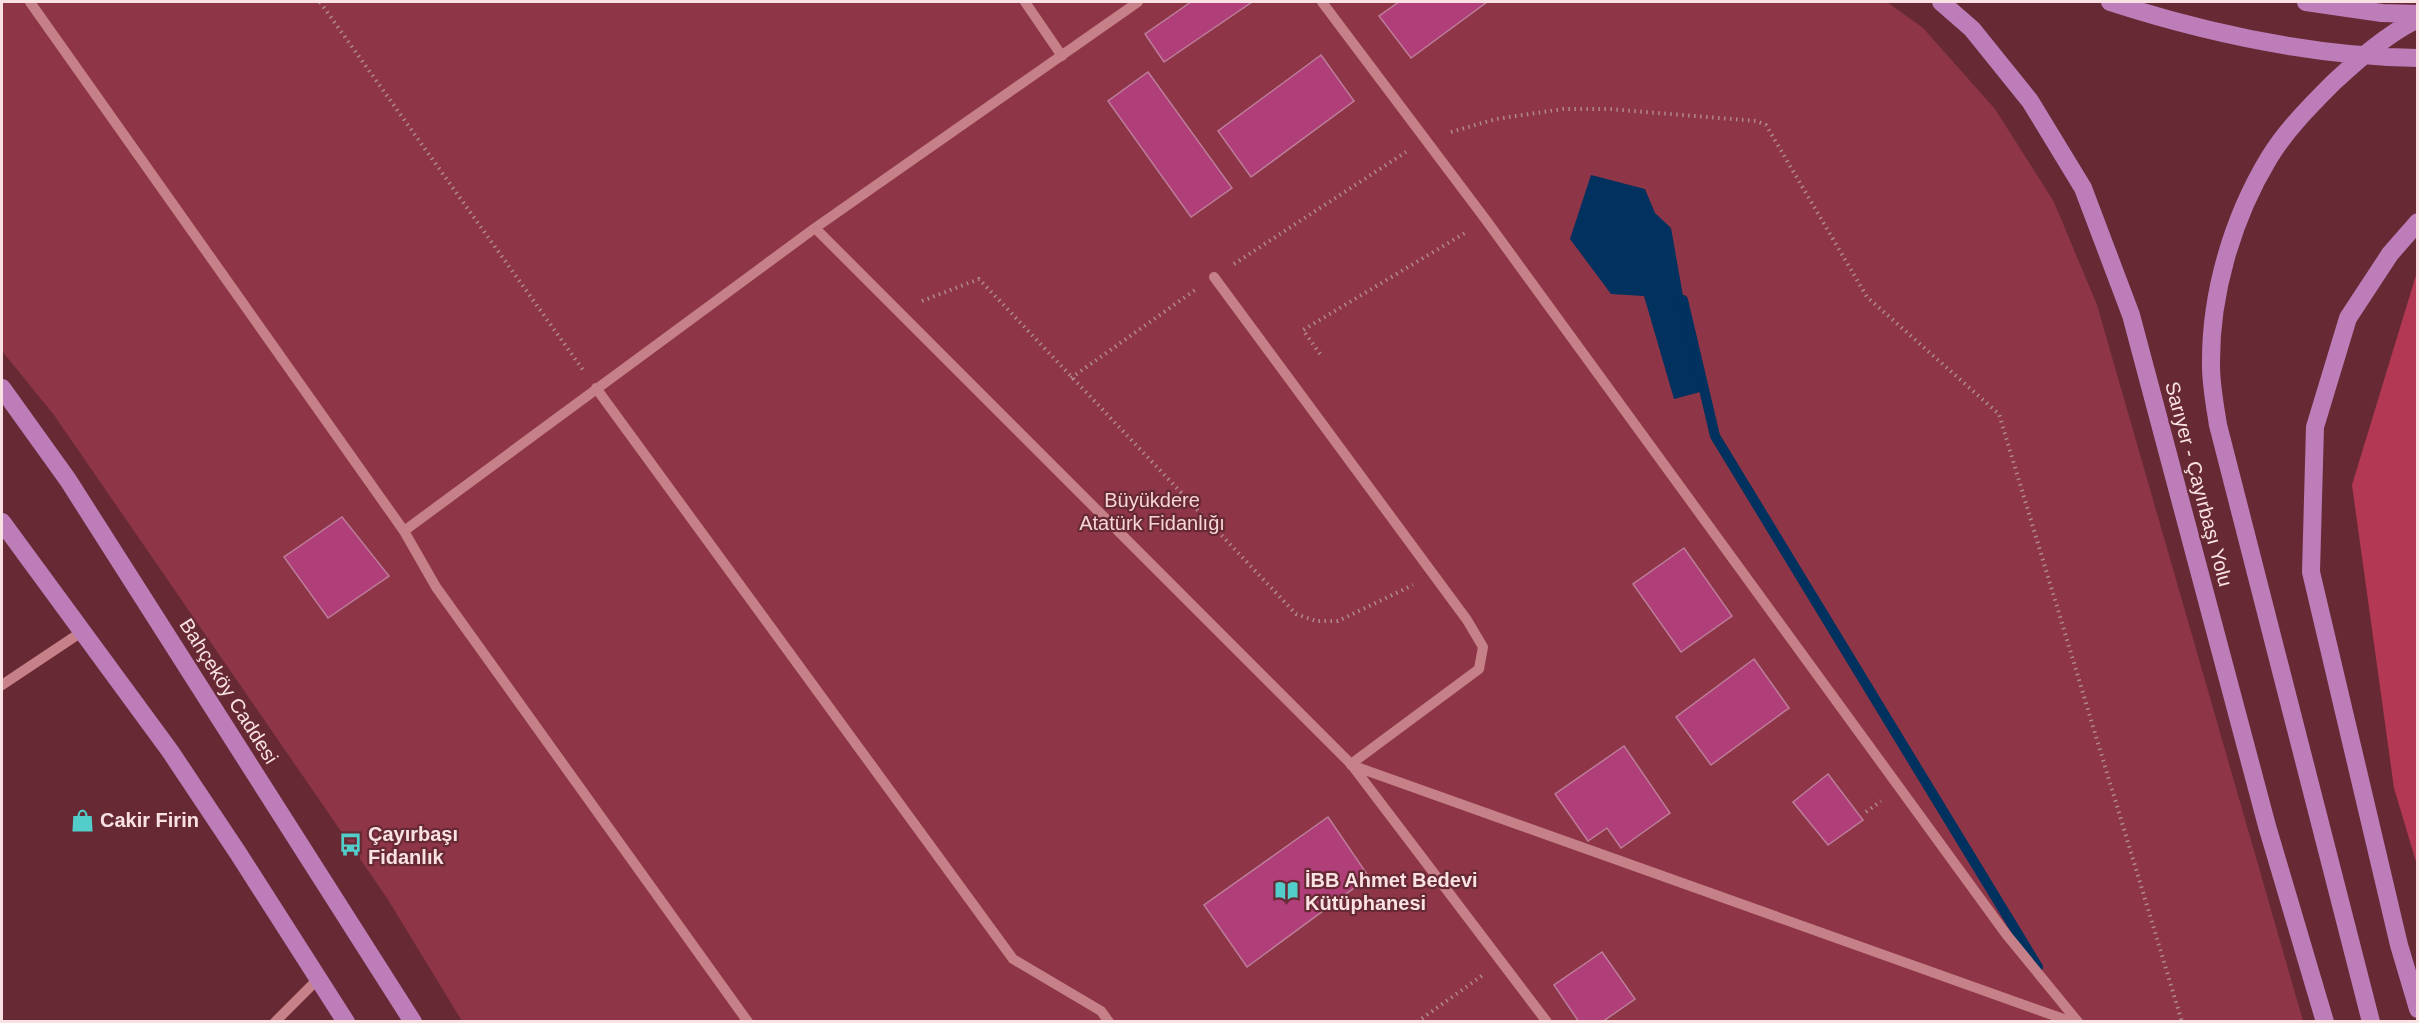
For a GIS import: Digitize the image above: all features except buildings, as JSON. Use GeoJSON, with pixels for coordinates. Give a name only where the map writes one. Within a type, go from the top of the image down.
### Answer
{"type":"FeatureCollection","features":[{"type":"Feature","properties":{"kind":"main road","name":"Sarıyer - Çayırbaşı Yolu"},"geometry":{"type":"LineString","coordinates":[[1941,2],[1972,29],[2030,101],[2083,188],[2131,315],[2268,826],[2325,1022]]}},
{"type":"Feature","properties":{"kind":"main road"},"geometry":{"type":"LineString","coordinates":[[2110,2],[2174,23],[2316,52],[2418,58]]}},
{"type":"Feature","properties":{"kind":"main road"},"geometry":{"type":"LineString","coordinates":[[2306,2],[2382,13],[2418,14]]}},
{"type":"Feature","properties":{"kind":"main road","name":"Sarıyer - Çayırbaşı Yolu"},"geometry":{"type":"LineString","coordinates":[[2371,1022],[2218,425],[2211,367],[2215,308],[2226,258],[2246,203],[2270,157],[2312,104],[2355,63],[2418,19]]}},
{"type":"Feature","properties":{"kind":"main road"},"geometry":{"type":"LineString","coordinates":[[2418,222],[2390,254],[2348,318],[2315,427],[2311,572],[2399,945],[2418,1009]]}},
{"type":"Feature","properties":{"kind":"main road","name":"Bahçeköy Caddesi"},"geometry":{"type":"LineString","coordinates":[[2,388],[68,480],[413,1022]]}},
{"type":"Feature","properties":{"kind":"main road"},"geometry":{"type":"LineString","coordinates":[[2,522],[170,751],[346,1022]]}},
{"type":"Feature","properties":{"kind":"street"},"geometry":{"type":"LineString","coordinates":[[30,2],[404,531],[436,587],[748,1022]]}},
{"type":"Feature","properties":{"kind":"street"},"geometry":{"type":"LineString","coordinates":[[1025,2],[1062,56]]}},
{"type":"Feature","properties":{"kind":"street"},"geometry":{"type":"LineString","coordinates":[[404,531],[814,228],[1138,2]]}},
{"type":"Feature","properties":{"kind":"street"},"geometry":{"type":"LineString","coordinates":[[1322,2],[1486,220],[2006,934],[2078,1022]]}},
{"type":"Feature","properties":{"kind":"street"},"geometry":{"type":"LineString","coordinates":[[814,228],[1351,764],[1547,1022]]}},
{"type":"Feature","properties":{"kind":"street"},"geometry":{"type":"LineString","coordinates":[[1214,277],[1467,620],[1483,647],[1479,669],[1351,764]]}},
{"type":"Feature","properties":{"kind":"street"},"geometry":{"type":"LineString","coordinates":[[596,388],[1013,959],[1101,1011],[1109,1022]]}},
{"type":"Feature","properties":{"kind":"street"},"geometry":{"type":"LineString","coordinates":[[2,685],[83,631]]}},
{"type":"Feature","properties":{"kind":"street"},"geometry":{"type":"LineString","coordinates":[[1351,764],[2072,1022]]}},
{"type":"Feature","properties":{"kind":"street"},"geometry":{"type":"LineString","coordinates":[[275,1022],[319,978]]}},
{"type":"Feature","properties":{"kind":"path"},"geometry":{"type":"LineString","coordinates":[[320,2],[596,388]]}},
{"type":"Feature","properties":{"kind":"path"},"geometry":{"type":"LineString","coordinates":[[1071,378],[1214,277],[1426,139],[1496,119],[1563,109],[1609,109],[1756,121],[1766,125],[1867,297],[1999,414],[2182,1022]]}},
{"type":"Feature","properties":{"kind":"path"},"geometry":{"type":"LineString","coordinates":[[1320,354],[1304,330],[1486,220]]}},
{"type":"Feature","properties":{"kind":"path"},"geometry":{"type":"LineString","coordinates":[[896,311],[980,279],[1296,614],[1316,621],[1338,621],[1434,575]]}},
{"type":"Feature","properties":{"kind":"path"},"geometry":{"type":"LineString","coordinates":[[1417,1022],[1501,962]]}},
{"type":"Feature","properties":{"kind":"green space","name":"Büyükdere Atatürk Fidanlığı"},"geometry":{"type":"Polygon","coordinates":[[[2,2],[1887,2],[1923,28],[1995,109],[2054,202],[2097,305],[2303,1021],[462,1021],[387,898],[54,415],[2,351],[2,2]]]}},
{"type":"Feature","properties":{"kind":"shaded area"},"geometry":{"type":"Polygon","coordinates":[[[2417,272],[2417,865],[2394,788],[2352,485],[2417,272]]]}},
{"type":"Feature","properties":{"kind":"water"},"geometry":{"type":"Polygon","coordinates":[[[1591,175],[1645,189],[1655,213],[1671,228],[1700,392],[1674,399],[1644,296],[1611,294],[1570,239],[1591,175]]]}},
{"type":"Feature","properties":{"kind":"waterway"},"geometry":{"type":"LineString","coordinates":[[1683,300],[1715,436],[2038,967]]}},
{"type":"Feature","properties":{"kind":"place","name":"Cakir Firin"},"geometry":{"type":"Point","coordinates":[82,820]}},
{"type":"Feature","properties":{"kind":"place","name":"Çayırbaşı Fidanlık"},"geometry":{"type":"Point","coordinates":[350,845]}},
{"type":"Feature","properties":{"kind":"place","name":"İBB Ahmet Bedevi Kütüphanesi"},"geometry":{"type":"Point","coordinates":[1287,891]}}]}
